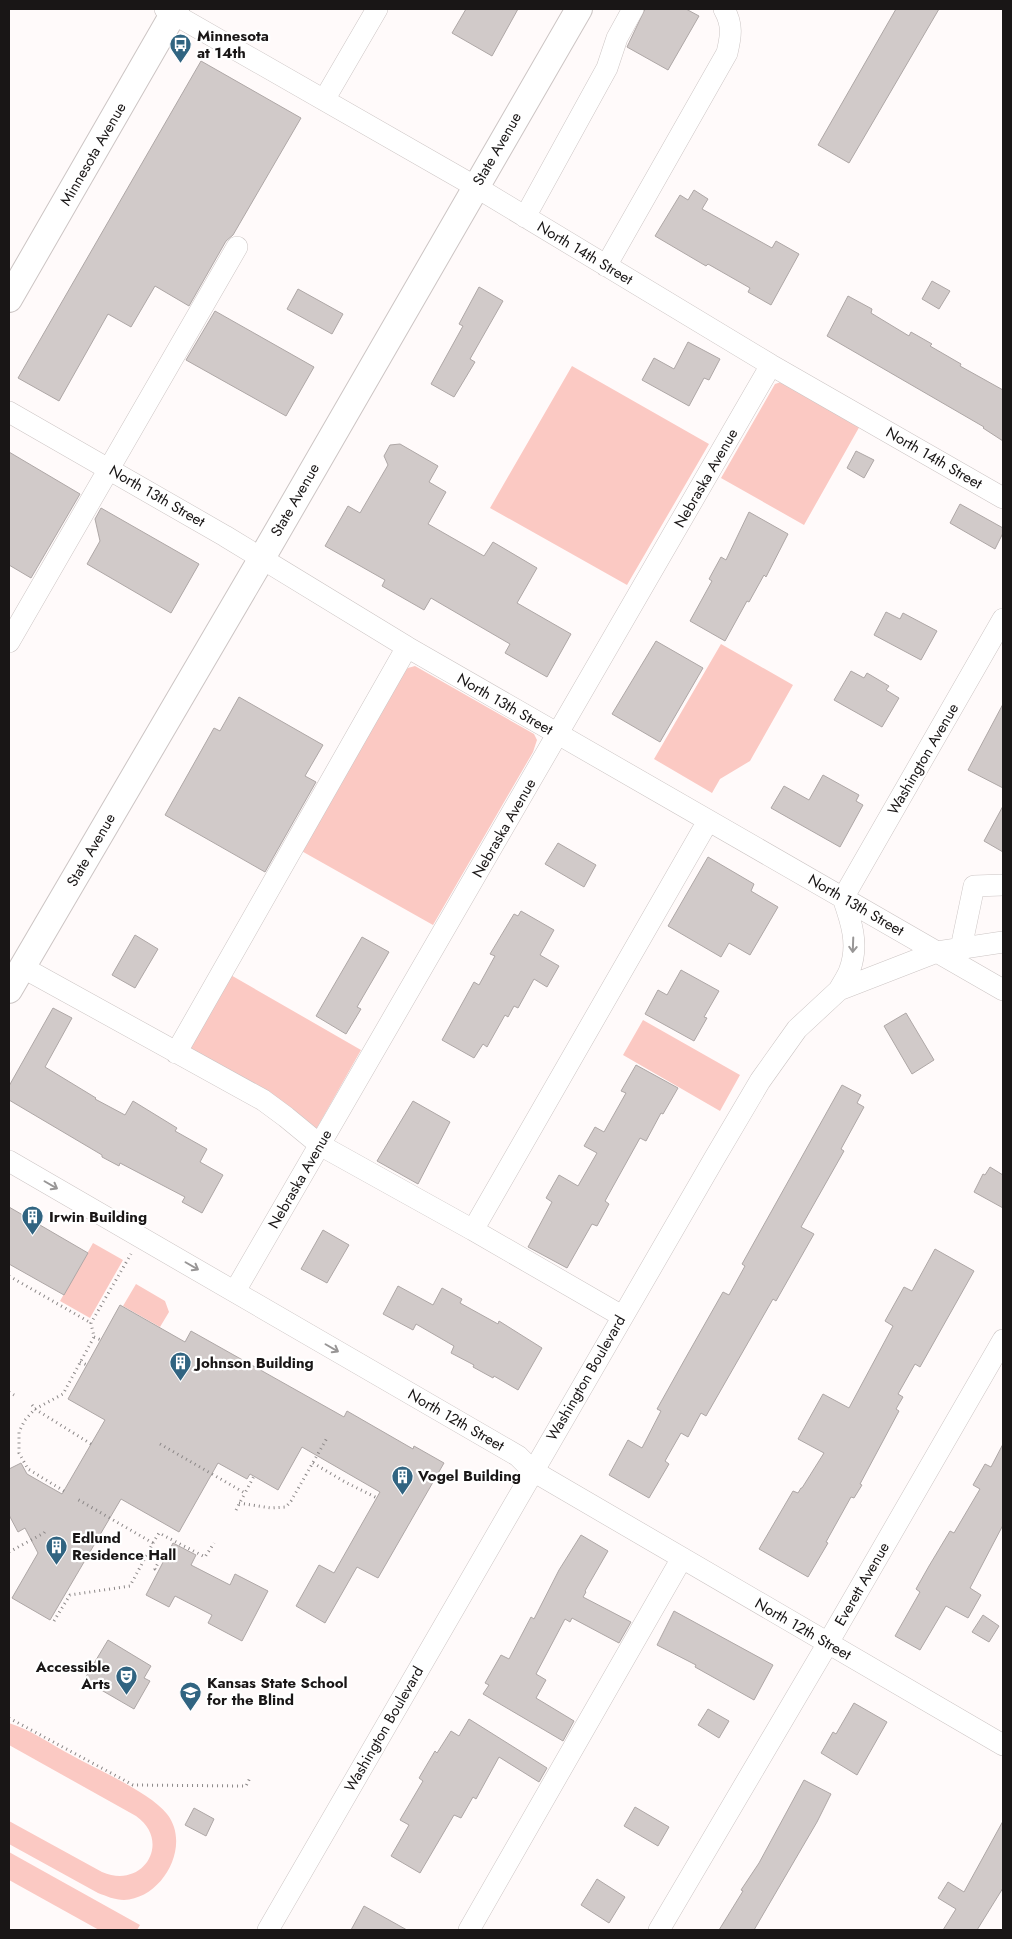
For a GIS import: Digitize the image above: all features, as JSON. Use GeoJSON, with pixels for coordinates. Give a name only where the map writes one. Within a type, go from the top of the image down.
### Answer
{"type":"FeatureCollection","features":[{"type":"Feature","properties":{"kind":"main road","name":"State Avenue"},"geometry":{"type":"LineString","coordinates":[[9,990],[262,558],[579,9]]}},
{"type":"Feature","properties":{"kind":"main road","name":"Minnesota Avenue"},"geometry":{"type":"LineString","coordinates":[[9,299],[172,10]]}},
{"type":"Feature","properties":{"kind":"street"},"geometry":{"type":"LineString","coordinates":[[324,100],[377,9]]}},
{"type":"Feature","properties":{"kind":"street"},"geometry":{"type":"LineString","coordinates":[[525,217],[607,68],[617,38],[633,9]]}},
{"type":"Feature","properties":{"kind":"street"},"geometry":{"type":"LineString","coordinates":[[606,266],[726,53],[732,34],[729,18],[724,9]]}},
{"type":"Feature","properties":{"kind":"street","name":"North 14th Street"},"geometry":{"type":"LineString","coordinates":[[172,10],[476,187],[771,365],[1003,498]]}},
{"type":"Feature","properties":{"kind":"street"},"geometry":{"type":"LineString","coordinates":[[9,642],[237,247]]}},
{"type":"Feature","properties":{"kind":"street","name":"Nebraska Avenue"},"geometry":{"type":"LineString","coordinates":[[235,1291],[771,365]]}},
{"type":"Feature","properties":{"kind":"street","name":"North 13th Street"},"geometry":{"type":"LineString","coordinates":[[9,412],[262,558],[407,648],[1003,990]]}},
{"type":"Feature","properties":{"kind":"street","name":"Washington Avenue"},"geometry":{"type":"LineString","coordinates":[[843,898],[1003,619]]}},
{"type":"Feature","properties":{"kind":"street"},"geometry":{"type":"LineString","coordinates":[[176,1052],[407,648]]}},
{"type":"Feature","properties":{"kind":"street"},"geometry":{"type":"LineString","coordinates":[[473,1230],[708,821]]}},
{"type":"Feature","properties":{"kind":"street"},"geometry":{"type":"LineString","coordinates":[[961,948],[974,886],[1003,885]]}},
{"type":"Feature","properties":{"kind":"street"},"geometry":{"type":"LineString","coordinates":[[839,990],[850,969],[855,944],[851,922],[843,898]]}},
{"type":"Feature","properties":{"kind":"street","name":"Washington Boulevard"},"geometry":{"type":"LineString","coordinates":[[268,1930],[622,1316],[760,1081],[797,1029],[839,990],[937,952],[1003,942]]}},
{"type":"Feature","properties":{"kind":"street"},"geometry":{"type":"LineString","coordinates":[[22,967],[263,1100],[320,1145],[622,1316]]}},
{"type":"Feature","properties":{"kind":"street","name":"North 12th Street"},"geometry":{"type":"LineString","coordinates":[[9,1161],[518,1456],[533,1472],[1003,1745]]}},
{"type":"Feature","properties":{"kind":"street","name":"Everett Avenue"},"geometry":{"type":"LineString","coordinates":[[659,1930],[1003,1340]]}},
{"type":"Feature","properties":{"kind":"street"},"geometry":{"type":"LineString","coordinates":[[469,1930],[682,1558]]}},
{"type":"Feature","properties":{"kind":"path"},"geometry":{"type":"LineString","coordinates":[[64,1491],[28,1469],[19,1453],[19,1432],[25,1420],[35,1409],[63,1394],[94,1337],[92,1323],[133,1251]]}},
{"type":"Feature","properties":{"kind":"path"},"geometry":{"type":"LineString","coordinates":[[9,1276],[92,1323]]}},
{"type":"Feature","properties":{"kind":"path"},"geometry":{"type":"LineString","coordinates":[[94,1337],[101,1340]]}},
{"type":"Feature","properties":{"kind":"path"},"geometry":{"type":"LineString","coordinates":[[80,1362],[87,1366]]}},
{"type":"Feature","properties":{"kind":"path"},"geometry":{"type":"LineString","coordinates":[[9,1392],[14,1395]]}},
{"type":"Feature","properties":{"kind":"path"},"geometry":{"type":"LineString","coordinates":[[32,1405],[35,1409],[92,1444]]}},
{"type":"Feature","properties":{"kind":"path"},"geometry":{"type":"LineString","coordinates":[[239,1503],[271,1508],[286,1507],[291,1502],[327,1438]]}},
{"type":"Feature","properties":{"kind":"path"},"geometry":{"type":"LineString","coordinates":[[160,1444],[245,1492]]}},
{"type":"Feature","properties":{"kind":"path"},"geometry":{"type":"LineString","coordinates":[[313,1463],[377,1498]]}},
{"type":"Feature","properties":{"kind":"path"},"geometry":{"type":"LineString","coordinates":[[236,1510],[254,1476]]}},
{"type":"Feature","properties":{"kind":"path"},"geometry":{"type":"LineString","coordinates":[[77,1498],[153,1543]]}},
{"type":"Feature","properties":{"kind":"path"},"geometry":{"type":"LineString","coordinates":[[9,1552],[44,1533],[47,1529]]}},
{"type":"Feature","properties":{"kind":"path"},"geometry":{"type":"LineString","coordinates":[[54,1621],[70,1595],[130,1586],[158,1533],[206,1557],[214,1543]]}},
{"type":"Feature","properties":{"kind":"path"},"geometry":{"type":"LineString","coordinates":[[148,1552],[160,1559],[155,1569],[158,1571]]}},
{"type":"Feature","properties":{"kind":"path"},"geometry":{"type":"LineString","coordinates":[[9,1718],[132,1785],[246,1786],[250,1778]]}},
{"type":"Feature","properties":{"kind":"shaded area"},"geometry":{"type":"Polygon","coordinates":[[[572,366],[709,444],[627,585],[490,508],[572,366]]]}},
{"type":"Feature","properties":{"kind":"shaded area"},"geometry":{"type":"Polygon","coordinates":[[[781,382],[861,424],[804,525],[721,478],[775,384],[781,382]]]}},
{"type":"Feature","properties":{"kind":"shaded area"},"geometry":{"type":"Polygon","coordinates":[[[721,644],[793,685],[750,761],[720,779],[712,793],[654,759],[721,644]]]}},
{"type":"Feature","properties":{"kind":"shaded area"},"geometry":{"type":"Polygon","coordinates":[[[415,666],[534,734],[537,740],[533,752],[433,925],[298,849],[401,674],[408,668],[415,666]]]}},
{"type":"Feature","properties":{"kind":"shaded area"},"geometry":{"type":"Polygon","coordinates":[[[229,974],[361,1050],[314,1133],[185,1050],[229,974]]]}},
{"type":"Feature","properties":{"kind":"shaded area"},"geometry":{"type":"Polygon","coordinates":[[[643,1020],[740,1075],[720,1111],[623,1055],[643,1020]]]}},
{"type":"Feature","properties":{"kind":"shaded area"},"geometry":{"type":"Polygon","coordinates":[[[93,1243],[123,1260],[90,1318],[60,1301],[93,1243]]]}},
{"type":"Feature","properties":{"kind":"shaded area"},"geometry":{"type":"Polygon","coordinates":[[[136,1284],[165,1301],[169,1312],[160,1327],[123,1306],[136,1284]]]}},
{"type":"Feature","properties":{"kind":"shaded area"},"geometry":{"type":"Polygon","coordinates":[[[9,1723],[137,1790],[167,1814],[174,1827],[176,1841],[174,1855],[169,1869],[161,1881],[150,1891],[138,1897],[124,1900],[111,1898],[98,1893],[9,1844],[9,1821],[102,1872],[117,1876],[130,1874],[141,1869],[148,1860],[152,1849],[152,1838],[147,1826],[136,1816],[9,1745],[9,1723]]]}},
{"type":"Feature","properties":{"kind":"shaded area"},"geometry":{"type":"Polygon","coordinates":[[[9,1852],[140,1925],[137,1930],[99,1930],[9,1880],[9,1852]]]}},
{"type":"Feature","properties":{"kind":"building"},"geometry":{"type":"Polygon","coordinates":[[[466,9],[518,9],[492,56],[452,33],[466,9]]]}},
{"type":"Feature","properties":{"kind":"building"},"geometry":{"type":"Polygon","coordinates":[[[645,9],[686,9],[699,16],[668,70],[627,47],[645,9]]]}},
{"type":"Feature","properties":{"kind":"building"},"geometry":{"type":"Polygon","coordinates":[[[896,9],[939,9],[849,163],[818,145],[896,9]]]}},
{"type":"Feature","properties":{"kind":"building"},"geometry":{"type":"Polygon","coordinates":[[[201,61],[301,118],[189,306],[155,286],[131,327],[108,314],[59,401],[18,378],[201,61]]]}},
{"type":"Feature","properties":{"kind":"building"},"geometry":{"type":"Polygon","coordinates":[[[694,190],[708,199],[702,209],[772,248],[776,241],[799,254],[771,305],[748,292],[750,288],[708,264],[706,266],[655,236],[680,195],[688,200],[694,190]]]}},
{"type":"Feature","properties":{"kind":"building"},"geometry":{"type":"Polygon","coordinates":[[[932,281],[950,291],[939,309],[922,299],[932,281]]]}},
{"type":"Feature","properties":{"kind":"building"},"geometry":{"type":"Polygon","coordinates":[[[479,287],[503,301],[470,359],[475,362],[454,397],[431,384],[463,326],[459,324],[479,287]]]}},
{"type":"Feature","properties":{"kind":"building"},"geometry":{"type":"Polygon","coordinates":[[[298,289],[343,314],[332,334],[287,309],[298,289]]]}},
{"type":"Feature","properties":{"kind":"building"},"geometry":{"type":"Polygon","coordinates":[[[848,296],[872,309],[871,313],[909,336],[911,332],[932,344],[930,346],[961,364],[960,366],[1003,390],[1003,441],[984,427],[827,336],[848,296]]]}},
{"type":"Feature","properties":{"kind":"building"},"geometry":{"type":"Polygon","coordinates":[[[215,311],[314,367],[286,416],[186,360],[215,311]]]}},
{"type":"Feature","properties":{"kind":"building"},"geometry":{"type":"Polygon","coordinates":[[[688,342],[720,359],[709,380],[704,378],[689,406],[642,380],[654,358],[674,369],[688,342]]]}},
{"type":"Feature","properties":{"kind":"building"},"geometry":{"type":"Polygon","coordinates":[[[400,444],[438,466],[429,482],[446,492],[428,524],[484,556],[493,542],[537,568],[517,603],[571,634],[547,677],[505,653],[510,644],[431,598],[424,610],[382,586],[385,580],[325,546],[348,506],[360,513],[388,465],[384,456],[390,445],[400,444]]]}},
{"type":"Feature","properties":{"kind":"building"},"geometry":{"type":"Polygon","coordinates":[[[856,451],[874,460],[864,478],[847,468],[856,451]]]}},
{"type":"Feature","properties":{"kind":"building"},"geometry":{"type":"Polygon","coordinates":[[[9,452],[80,494],[31,578],[9,565],[9,452]]]}},
{"type":"Feature","properties":{"kind":"building"},"geometry":{"type":"Polygon","coordinates":[[[960,504],[1003,528],[1003,533],[995,549],[950,523],[960,504]]]}},
{"type":"Feature","properties":{"kind":"building"},"geometry":{"type":"Polygon","coordinates":[[[101,508],[199,564],[171,613],[87,564],[100,541],[95,519],[101,508]]]}},
{"type":"Feature","properties":{"kind":"building"},"geometry":{"type":"Polygon","coordinates":[[[749,512],[788,534],[766,577],[764,575],[749,602],[747,601],[725,641],[690,621],[712,581],[709,579],[721,557],[726,560],[749,512]]]}},
{"type":"Feature","properties":{"kind":"building"},"geometry":{"type":"Polygon","coordinates":[[[886,612],[900,619],[903,613],[937,631],[921,660],[874,635],[886,612]]]}},
{"type":"Feature","properties":{"kind":"building"},"geometry":{"type":"Polygon","coordinates":[[[656,641],[703,668],[660,742],[612,714],[656,641]]]}},
{"type":"Feature","properties":{"kind":"building"},"geometry":{"type":"Polygon","coordinates":[[[851,671],[864,678],[867,673],[889,686],[886,690],[899,698],[882,727],[834,700],[851,671]]]}},
{"type":"Feature","properties":{"kind":"building"},"geometry":{"type":"Polygon","coordinates":[[[239,697],[323,745],[305,776],[316,782],[265,872],[165,815],[214,728],[220,731],[239,697]]]}},
{"type":"Feature","properties":{"kind":"building"},"geometry":{"type":"Polygon","coordinates":[[[1003,704],[1003,788],[968,770],[1003,704]]]}},
{"type":"Feature","properties":{"kind":"building"},"geometry":{"type":"Polygon","coordinates":[[[823,775],[859,795],[856,801],[863,805],[840,847],[771,808],[784,786],[809,800],[823,775]]]}},
{"type":"Feature","properties":{"kind":"building"},"geometry":{"type":"Polygon","coordinates":[[[1003,806],[1003,852],[984,841],[1003,806]]]}},
{"type":"Feature","properties":{"kind":"building"},"geometry":{"type":"Polygon","coordinates":[[[558,843],[596,865],[584,887],[545,864],[558,843]]]}},
{"type":"Feature","properties":{"kind":"building"},"geometry":{"type":"Polygon","coordinates":[[[708,857],[754,884],[751,891],[778,907],[750,955],[729,943],[721,957],[668,926],[708,857]]]}},
{"type":"Feature","properties":{"kind":"building"},"geometry":{"type":"Polygon","coordinates":[[[521,911],[554,930],[540,955],[559,966],[547,987],[534,979],[518,1008],[514,1006],[508,1017],[505,1015],[487,1047],[483,1044],[474,1058],[442,1040],[474,982],[479,985],[495,956],[490,954],[514,914],[518,916],[521,911]]]}},
{"type":"Feature","properties":{"kind":"building"},"geometry":{"type":"Polygon","coordinates":[[[135,935],[158,949],[135,988],[112,975],[135,935]]]}},
{"type":"Feature","properties":{"kind":"building"},"geometry":{"type":"Polygon","coordinates":[[[362,937],[389,952],[357,1007],[361,1009],[346,1034],[316,1016],[362,937]]]}},
{"type":"Feature","properties":{"kind":"building"},"geometry":{"type":"Polygon","coordinates":[[[681,970],[719,991],[704,1017],[707,1018],[694,1041],[645,1014],[658,990],[667,995],[681,970]]]}},
{"type":"Feature","properties":{"kind":"building"},"geometry":{"type":"Polygon","coordinates":[[[53,1008],[72,1018],[45,1067],[95,1099],[125,1115],[133,1101],[177,1128],[175,1131],[207,1149],[200,1162],[223,1175],[202,1213],[182,1202],[185,1197],[120,1163],[119,1166],[102,1157],[102,1155],[9,1100],[9,1086],[53,1008]]]}},
{"type":"Feature","properties":{"kind":"building"},"geometry":{"type":"Polygon","coordinates":[[[906,1013],[934,1060],[912,1074],[884,1026],[906,1013]]]}},
{"type":"Feature","properties":{"kind":"building"},"geometry":{"type":"Polygon","coordinates":[[[636,1065],[678,1088],[663,1114],[661,1113],[646,1141],[640,1138],[605,1201],[609,1204],[597,1226],[592,1224],[567,1268],[528,1247],[552,1202],[546,1198],[559,1175],[578,1186],[597,1153],[584,1146],[595,1127],[604,1132],[626,1093],[621,1091],[636,1065]]]}},
{"type":"Feature","properties":{"kind":"building"},"geometry":{"type":"Polygon","coordinates":[[[842,1085],[861,1095],[857,1103],[864,1107],[841,1149],[844,1151],[801,1227],[814,1234],[776,1301],[773,1299],[706,1416],[701,1413],[688,1437],[681,1433],[665,1461],[669,1464],[649,1498],[609,1475],[628,1440],[642,1448],[661,1411],[657,1409],[723,1292],[729,1295],[745,1266],[742,1264],[842,1085]]]}},
{"type":"Feature","properties":{"kind":"building"},"geometry":{"type":"Polygon","coordinates":[[[413,1101],[450,1122],[418,1184],[377,1161],[413,1101]]]}},
{"type":"Feature","properties":{"kind":"building"},"geometry":{"type":"Polygon","coordinates":[[[990,1167],[1003,1175],[1003,1208],[974,1192],[983,1174],[985,1175],[990,1167]]]}},
{"type":"Feature","properties":{"kind":"building","name":"Irwin Building"},"geometry":{"type":"Polygon","coordinates":[[[9,1207],[88,1253],[64,1295],[9,1264],[9,1207]]]}},
{"type":"Feature","properties":{"kind":"building"},"geometry":{"type":"Polygon","coordinates":[[[323,1230],[349,1245],[327,1283],[301,1269],[323,1230]]]}},
{"type":"Feature","properties":{"kind":"building"},"geometry":{"type":"Polygon","coordinates":[[[935,1249],[974,1271],[920,1367],[915,1364],[898,1394],[903,1397],[896,1409],[899,1411],[860,1484],[862,1485],[854,1498],[851,1497],[826,1542],[828,1543],[808,1577],[759,1549],[793,1491],[798,1493],[824,1453],[798,1439],[823,1394],[849,1408],[893,1326],[885,1321],[904,1287],[912,1291],[935,1249]]]}},
{"type":"Feature","properties":{"kind":"building"},"geometry":{"type":"Polygon","coordinates":[[[398,1286],[433,1305],[442,1288],[462,1299],[460,1303],[498,1324],[499,1321],[542,1348],[518,1390],[494,1376],[493,1378],[473,1367],[474,1365],[451,1353],[454,1346],[416,1324],[413,1330],[383,1314],[398,1286]]]}},
{"type":"Feature","properties":{"kind":"building"},"geometry":{"type":"Polygon","coordinates":[[[120,1305],[185,1342],[191,1331],[344,1417],[347,1411],[413,1449],[414,1446],[444,1463],[378,1578],[357,1567],[325,1623],[296,1606],[319,1565],[334,1573],[380,1492],[302,1447],[278,1490],[250,1474],[247,1479],[218,1463],[179,1532],[121,1499],[50,1620],[12,1598],[38,1553],[25,1528],[18,1532],[9,1515],[9,1469],[21,1463],[27,1474],[62,1494],[105,1420],[68,1399],[120,1305]]]}},
{"type":"Feature","properties":{"kind":"building"},"geometry":{"type":"Polygon","coordinates":[[[1003,1444],[1003,1525],[970,1588],[981,1595],[968,1618],[946,1606],[920,1650],[895,1636],[920,1592],[916,1589],[929,1566],[950,1531],[954,1533],[980,1489],[973,1485],[985,1464],[991,1467],[1003,1444]]]}},
{"type":"Feature","properties":{"kind":"building"},"geometry":{"type":"Polygon","coordinates":[[[581,1535],[608,1551],[583,1597],[631,1622],[619,1643],[572,1618],[570,1622],[565,1619],[536,1674],[546,1680],[536,1698],[574,1721],[563,1741],[483,1694],[489,1685],[485,1683],[501,1655],[509,1659],[531,1617],[534,1619],[559,1570],[581,1535]]]}},
{"type":"Feature","properties":{"kind":"building"},"geometry":{"type":"Polygon","coordinates":[[[173,1543],[196,1555],[191,1565],[230,1585],[235,1574],[268,1591],[242,1641],[208,1623],[212,1615],[175,1596],[169,1607],[146,1595],[173,1543]]]}},
{"type":"Feature","properties":{"kind":"building"},"geometry":{"type":"Polygon","coordinates":[[[674,1611],[773,1665],[754,1700],[695,1667],[696,1665],[657,1645],[674,1611]]]}},
{"type":"Feature","properties":{"kind":"building"},"geometry":{"type":"Polygon","coordinates":[[[983,1615],[999,1626],[989,1642],[972,1632],[983,1615]]]}},
{"type":"Feature","properties":{"kind":"building"},"geometry":{"type":"Polygon","coordinates":[[[108,1640],[151,1666],[144,1678],[150,1681],[134,1709],[84,1680],[108,1640]]]}},
{"type":"Feature","properties":{"kind":"building"},"geometry":{"type":"Polygon","coordinates":[[[854,1703],[887,1722],[857,1775],[821,1753],[833,1732],[836,1734],[854,1703]]]}},
{"type":"Feature","properties":{"kind":"building"},"geometry":{"type":"Polygon","coordinates":[[[708,1709],[729,1721],[719,1738],[698,1725],[708,1709]]]}},
{"type":"Feature","properties":{"kind":"building"},"geometry":{"type":"Polygon","coordinates":[[[469,1719],[547,1768],[539,1782],[499,1757],[476,1799],[473,1797],[461,1818],[454,1815],[420,1873],[391,1856],[409,1825],[400,1820],[423,1781],[419,1778],[435,1751],[437,1753],[451,1731],[459,1736],[469,1719]]]}},
{"type":"Feature","properties":{"kind":"building"},"geometry":{"type":"Polygon","coordinates":[[[804,1780],[831,1794],[817,1822],[754,1930],[719,1930],[743,1891],[741,1890],[759,1863],[804,1780]]]}},
{"type":"Feature","properties":{"kind":"building"},"geometry":{"type":"Polygon","coordinates":[[[635,1807],[669,1827],[658,1846],[624,1826],[635,1807]]]}},
{"type":"Feature","properties":{"kind":"building"},"geometry":{"type":"Polygon","coordinates":[[[194,1808],[214,1819],[206,1836],[185,1825],[194,1808]]]}},
{"type":"Feature","properties":{"kind":"building"},"geometry":{"type":"Polygon","coordinates":[[[1003,1821],[1003,1888],[977,1930],[943,1930],[956,1909],[938,1898],[948,1882],[964,1892],[1003,1821]]]}},
{"type":"Feature","properties":{"kind":"building"},"geometry":{"type":"Polygon","coordinates":[[[597,1879],[625,1897],[609,1923],[581,1905],[597,1879]]]}},
{"type":"Feature","properties":{"kind":"building"},"geometry":{"type":"Polygon","coordinates":[[[364,1906],[407,1930],[351,1930],[364,1906]]]}},
{"type":"Feature","properties":{"kind":"place","name":"Minnesota at 14th"},"geometry":{"type":"Point","coordinates":[181,64]}},
{"type":"Feature","properties":{"kind":"place","name":"Irwin Building"},"geometry":{"type":"Point","coordinates":[33,1236]}},
{"type":"Feature","properties":{"kind":"place","name":"Johnson Building"},"geometry":{"type":"Point","coordinates":[180,1382]}},
{"type":"Feature","properties":{"kind":"place","name":"Vogel Building"},"geometry":{"type":"Point","coordinates":[402,1495]}},
{"type":"Feature","properties":{"kind":"place","name":"Edlund Residence Hall"},"geometry":{"type":"Point","coordinates":[56,1566]}},
{"type":"Feature","properties":{"kind":"place","name":"Accessible Arts"},"geometry":{"type":"Point","coordinates":[126,1695]}},
{"type":"Feature","properties":{"kind":"place","name":"Kansas State School for the Blind"},"geometry":{"type":"Point","coordinates":[191,1711]}}]}
